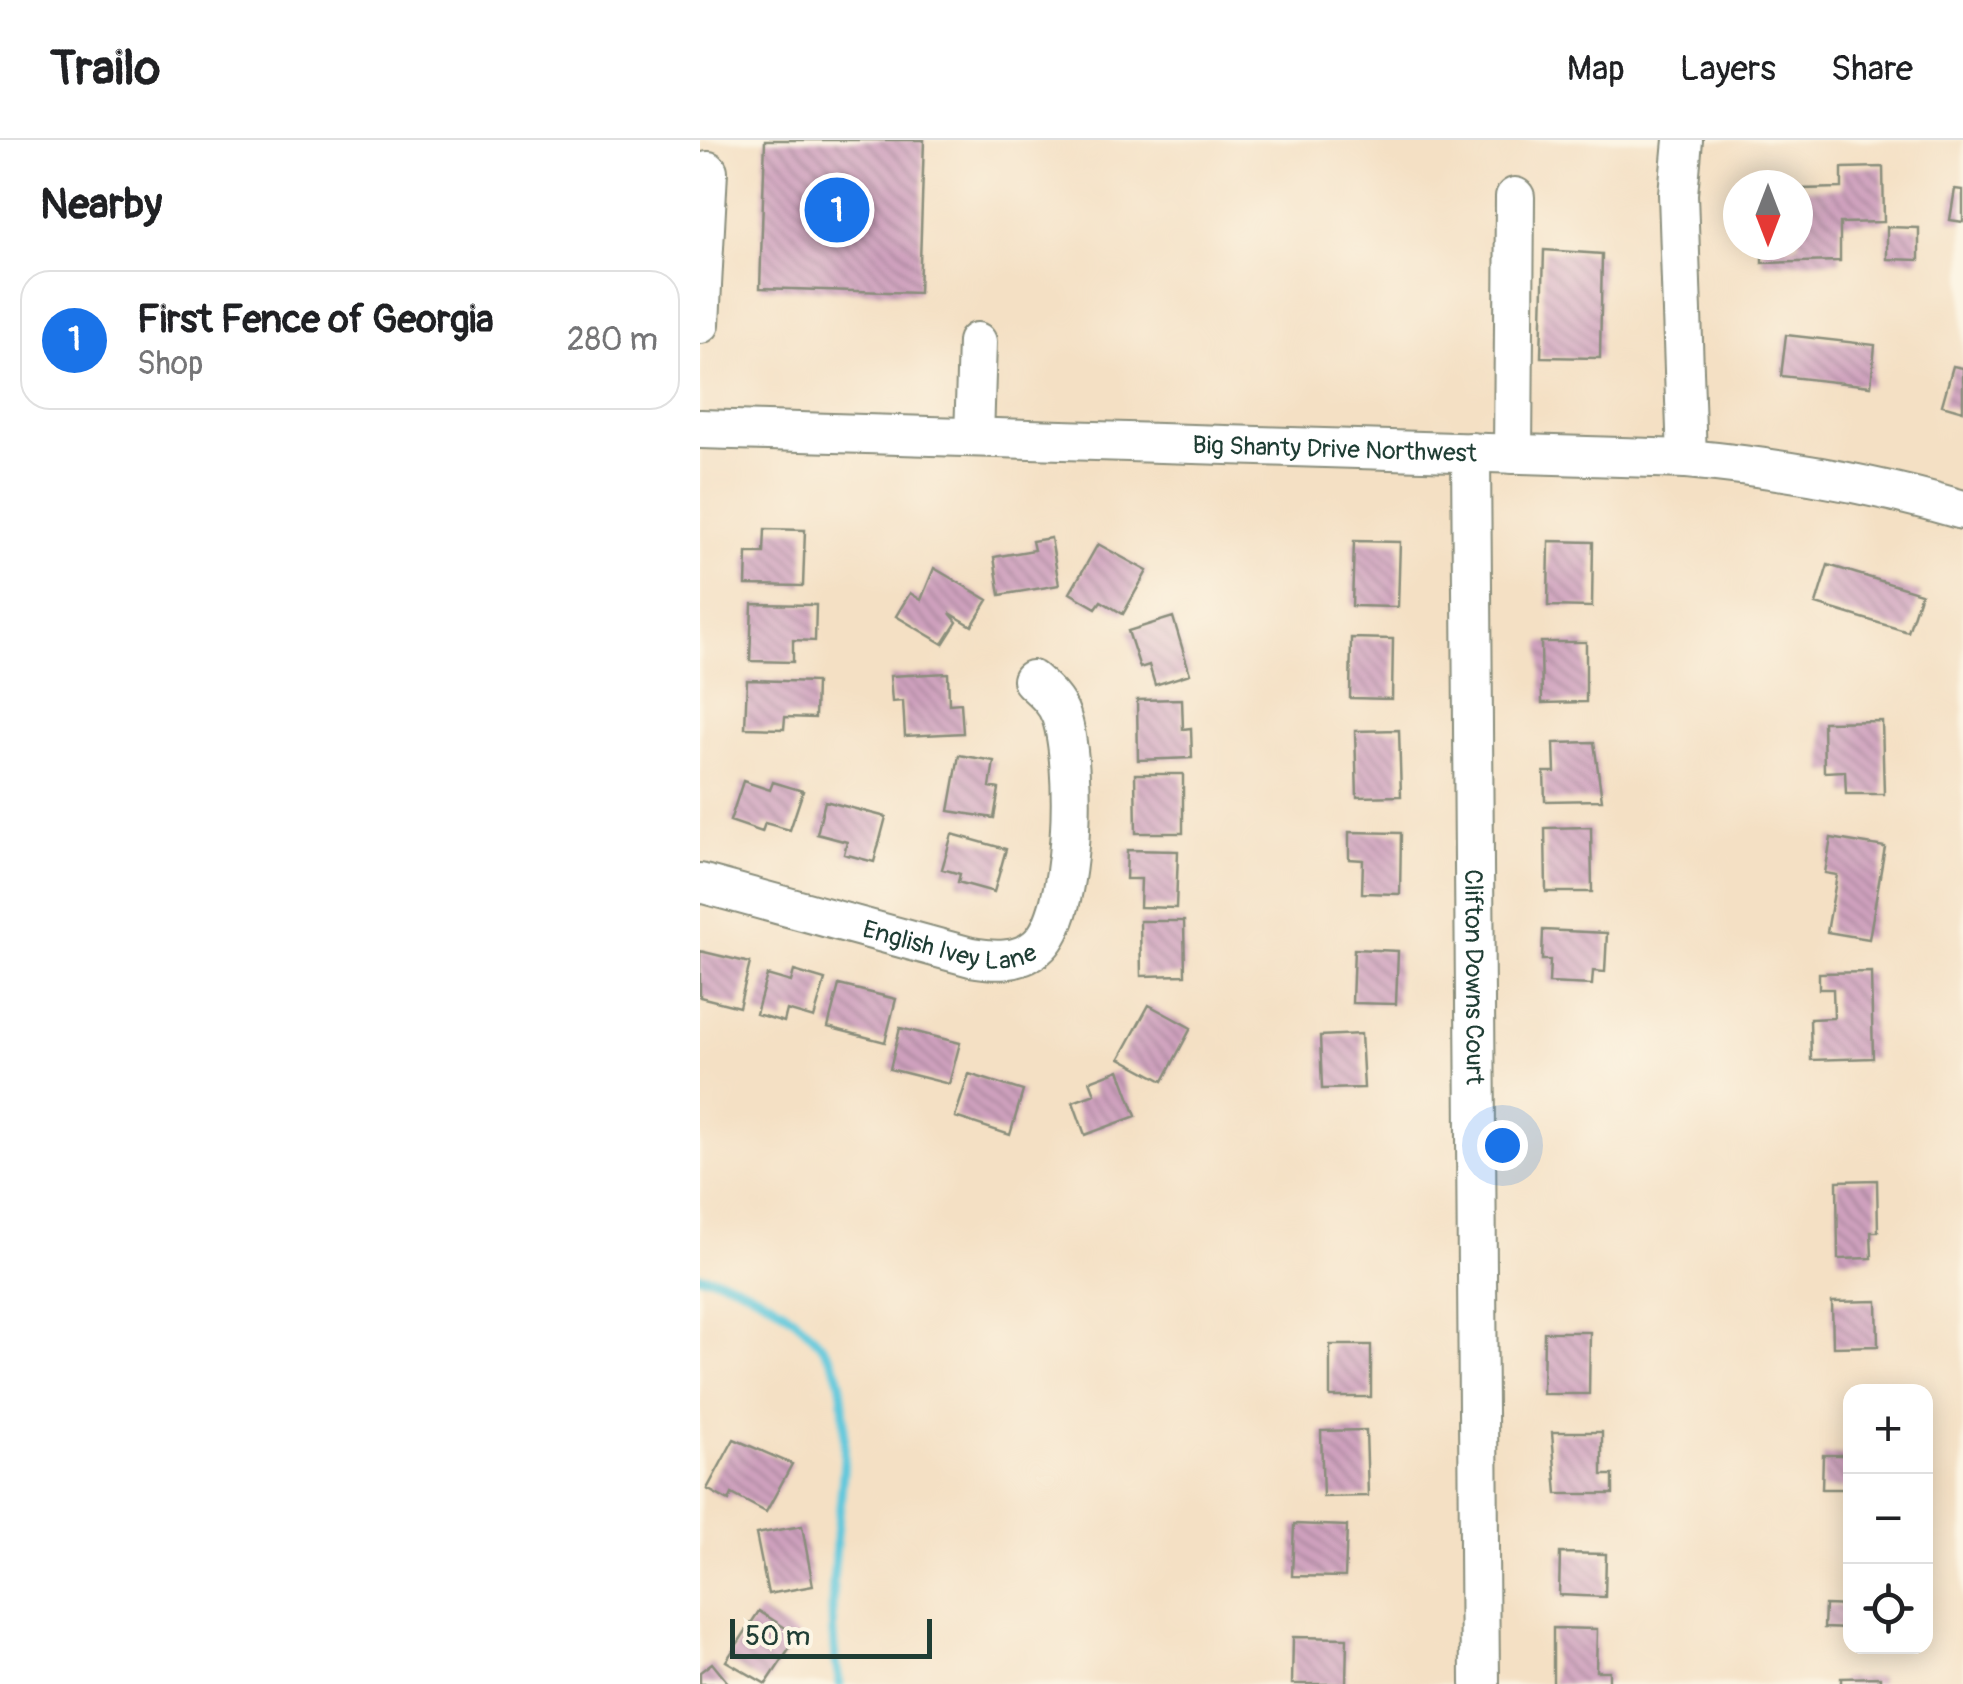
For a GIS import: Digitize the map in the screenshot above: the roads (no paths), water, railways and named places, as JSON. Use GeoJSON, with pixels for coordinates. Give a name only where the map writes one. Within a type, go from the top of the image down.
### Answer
{"type":"FeatureCollection","features":[{"type":"Feature","properties":{"kind":"street"},"geometry":{"type":"LineString","coordinates":[[1683,140],[1678,194],[1687,459]]}},
{"type":"Feature","properties":{"kind":"street"},"geometry":{"type":"LineString","coordinates":[[700,324],[708,170]]}},
{"type":"Feature","properties":{"kind":"street"},"geometry":{"type":"LineString","coordinates":[[1512,454],[1515,197]]}},
{"type":"Feature","properties":{"kind":"street"},"geometry":{"type":"LineString","coordinates":[[974,438],[977,342]]}},
{"type":"Feature","properties":{"kind":"street","name":"Big Shanty Drive Northwest"},"geometry":{"type":"LineString","coordinates":[[700,429],[1687,459],[1784,468],[1882,487],[1963,510]]}},
{"type":"Feature","properties":{"kind":"street","name":"Clifton Downs Court"},"geometry":{"type":"LineString","coordinates":[[1470,452],[1480,1684]]}},
{"type":"Feature","properties":{"kind":"street","name":"English Ivey Lane"},"geometry":{"type":"LineString","coordinates":[[700,883],[971,957],[992,961],[1027,955],[1046,939],[1058,918],[1068,862],[1066,738],[1061,714],[1032,680]]}},
{"type":"Feature","properties":{"kind":"waterway"},"geometry":{"type":"LineString","coordinates":[[700,1276],[736,1285],[781,1309],[815,1338],[838,1374],[844,1460],[832,1608],[840,1684]]}},
{"type":"Feature","properties":{"kind":"place","name":"First Fence of Georgia"},"geometry":{"type":"Point","coordinates":[837,210]}}]}
